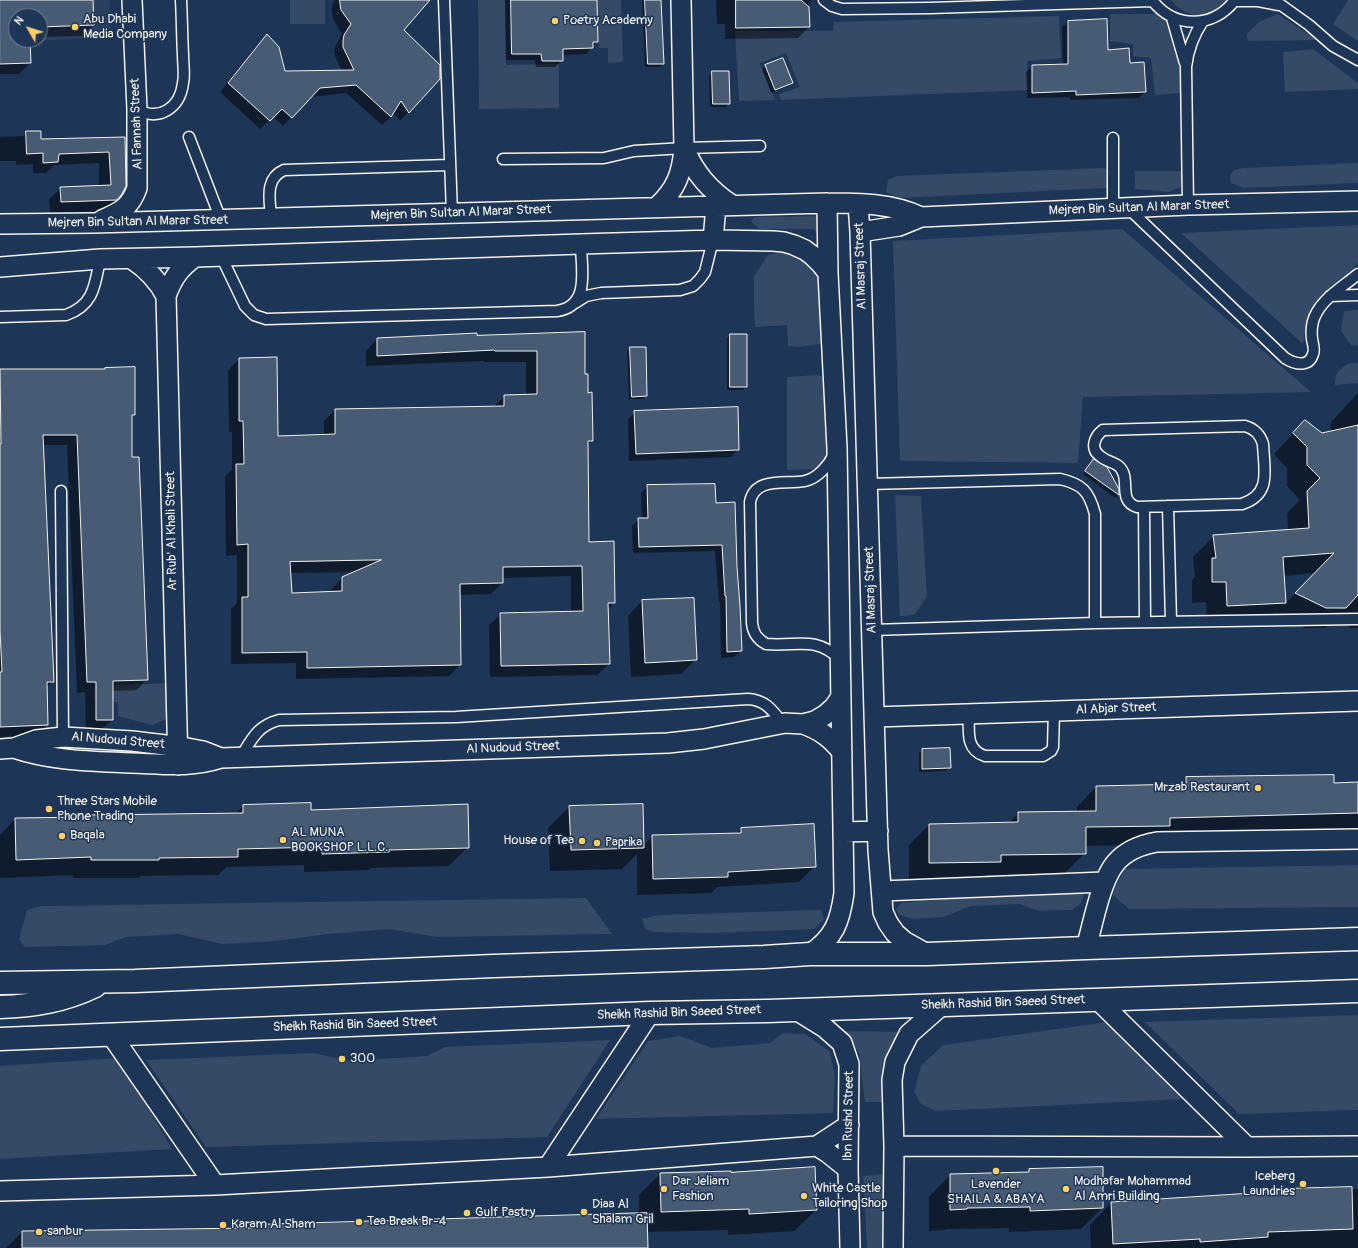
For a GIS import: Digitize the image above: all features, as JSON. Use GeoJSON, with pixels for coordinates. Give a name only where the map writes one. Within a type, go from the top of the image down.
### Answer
{"type":"FeatureCollection","features":[{"type":"Feature","properties":{"kind":"main road"},"geometry":{"type":"LineString","coordinates":[[0,983],[103,982],[494,966],[764,958],[810,954],[927,954],[1358,939]]}},
{"type":"Feature","properties":{"kind":"main road"},"geometry":{"type":"LineString","coordinates":[[0,1007],[37,1005],[60,1000],[103,982]]}},
{"type":"Feature","properties":{"kind":"main road","name":"Sheikh Rashid Bin Saeed Street"},"geometry":{"type":"LineString","coordinates":[[0,1039],[112,1036],[650,1013],[796,1010],[1358,991]]}},
{"type":"Feature","properties":{"kind":"street","name":"Al Fannah Street"},"geometry":{"type":"LineString","coordinates":[[93,223],[122,210],[129,204],[138,188],[137,109],[132,0]]}},
{"type":"Feature","properties":{"kind":"street"},"geometry":{"type":"LineString","coordinates":[[657,207],[667,198],[677,181],[683,161],[681,0]]}},
{"type":"Feature","properties":{"kind":"street"},"geometry":{"type":"LineString","coordinates":[[684,148],[698,175],[724,205],[713,240]]}},
{"type":"Feature","properties":{"kind":"street","name":"Mejren Bin Sultan Al Marar Street"},"geometry":{"type":"LineString","coordinates":[[860,232],[899,226],[921,217],[1188,205],[1358,201]]}},
{"type":"Feature","properties":{"kind":"street"},"geometry":{"type":"LineString","coordinates":[[810,954],[821,947],[837,924],[842,911],[844,893],[837,448],[828,273],[827,203]]}},
{"type":"Feature","properties":{"kind":"street","name":"Mejren Bin Sultan Al Marar Street"},"geometry":{"type":"LineString","coordinates":[[0,224],[221,220],[827,203],[895,207],[921,217]]}},
{"type":"Feature","properties":{"kind":"street","name":"Al Masraj Street"},"geometry":{"type":"LineString","coordinates":[[858,204],[878,831],[883,912],[888,924],[904,942],[927,954]]}},
{"type":"Feature","properties":{"kind":"street"},"geometry":{"type":"LineString","coordinates":[[0,267],[100,259],[713,240],[773,241],[794,245],[813,256],[828,273]]}},
{"type":"Feature","properties":{"kind":"street","name":"Ar Rub' Al Khali Street"},"geometry":{"type":"LineString","coordinates":[[178,765],[166,296],[174,278],[194,257]]}},
{"type":"Feature","properties":{"kind":"street","name":"Ar Rub' Al Khali Street"},"geometry":{"type":"LineString","coordinates":[[132,259],[141,264],[155,278],[166,296]]}},
{"type":"Feature","properties":{"kind":"street"},"geometry":{"type":"LineString","coordinates":[[834,393],[838,399],[852,403],[865,395]]}},
{"type":"Feature","properties":{"kind":"street","name":"Al Nudoud Street"},"geometry":{"type":"LineString","coordinates":[[7,748],[57,758],[95,762],[178,765],[231,758],[668,743],[704,739],[782,724],[803,724],[815,721],[834,707],[841,697]]}},
{"type":"Feature","properties":{"kind":"street","name":"Al Abjar Street"},"geometry":{"type":"LineString","coordinates":[[875,717],[1358,701]]}},
{"type":"Feature","properties":{"kind":"street","name":"Al Nudoud Street"},"geometry":{"type":"LineString","coordinates":[[803,724],[815,728],[825,734],[835,742],[842,752]]}},
{"type":"Feature","properties":{"kind":"street","name":"Al Nudoud Street"},"geometry":{"type":"LineString","coordinates":[[7,748],[36,740],[63,737],[132,741],[178,746],[231,758]]}},
{"type":"Feature","properties":{"kind":"street"},"geometry":{"type":"LineString","coordinates":[[844,832],[878,831]]}},
{"type":"Feature","properties":{"kind":"street"},"geometry":{"type":"LineString","coordinates":[[1086,948],[1104,882],[1112,866],[1132,849],[1157,842],[1358,839]]}},
{"type":"Feature","properties":{"kind":"street"},"geometry":{"type":"LineString","coordinates":[[882,891],[1104,882]]}},
{"type":"Feature","properties":{"kind":"street"},"geometry":{"type":"LineString","coordinates":[[1098,1000],[1247,1147]]}},
{"type":"Feature","properties":{"kind":"street"},"geometry":{"type":"LineString","coordinates":[[894,1248],[894,1146],[892,1080],[895,1062],[909,1034],[942,1005]]}},
{"type":"Feature","properties":{"kind":"street","name":"Ibn Rushd Street"},"geometry":{"type":"LineString","coordinates":[[796,1010],[825,1028],[842,1043],[849,1064],[848,1169],[850,1248]]}},
{"type":"Feature","properties":{"kind":"street"},"geometry":{"type":"LineString","coordinates":[[548,1167],[650,1013]]}},
{"type":"Feature","properties":{"kind":"street"},"geometry":{"type":"LineString","coordinates":[[112,1036],[216,1185]]}},
{"type":"Feature","properties":{"kind":"street"},"geometry":{"type":"LineString","coordinates":[[0,1191],[216,1185],[548,1167],[817,1146],[849,1125]]}},
{"type":"Feature","properties":{"kind":"street"},"geometry":{"type":"LineString","coordinates":[[817,1146],[828,1152],[848,1169]]}},
{"type":"Feature","properties":{"kind":"street"},"geometry":{"type":"LineString","coordinates":[[894,1146],[1358,1146]]}},
{"type":"Feature","properties":{"kind":"lane"},"geometry":{"type":"LineString","coordinates":[[137,109],[150,114],[163,113],[173,105],[182,89],[184,76],[181,0]]}},
{"type":"Feature","properties":{"kind":"lane"},"geometry":{"type":"LineString","coordinates":[[444,0],[452,213]]}},
{"type":"Feature","properties":{"kind":"lane"},"geometry":{"type":"LineString","coordinates":[[824,0],[832,6],[842,9],[930,4],[1152,0],[1158,8],[1172,18],[1187,22],[1203,21],[1215,17],[1235,1],[1277,3],[1309,25],[1333,46],[1358,60]]}},
{"type":"Feature","properties":{"kind":"lane"},"geometry":{"type":"LineString","coordinates":[[1172,18],[1186,67]]}},
{"type":"Feature","properties":{"kind":"lane"},"geometry":{"type":"LineString","coordinates":[[1188,205],[1186,67],[1190,43],[1203,21]]}},
{"type":"Feature","properties":{"kind":"lane"},"geometry":{"type":"LineString","coordinates":[[189,137],[221,220]]}},
{"type":"Feature","properties":{"kind":"lane"},"geometry":{"type":"LineString","coordinates":[[1113,138],[1121,209],[1291,362],[1298,364],[1311,360],[1314,353],[1312,324],[1316,314],[1322,304],[1330,296],[1358,274]]}},
{"type":"Feature","properties":{"kind":"lane"},"geometry":{"type":"LineString","coordinates":[[503,160],[604,158],[634,151],[760,146]]}},
{"type":"Feature","properties":{"kind":"lane"},"geometry":{"type":"LineString","coordinates":[[271,218],[269,189],[275,176],[284,170],[450,165]]}},
{"type":"Feature","properties":{"kind":"lane"},"geometry":{"type":"LineString","coordinates":[[221,256],[245,306],[254,315],[266,319],[558,311],[569,308],[580,300],[594,294],[680,290],[693,286],[705,272],[713,240]]}},
{"type":"Feature","properties":{"kind":"lane"},"geometry":{"type":"LineString","coordinates":[[574,304],[579,297],[582,287],[581,244]]}},
{"type":"Feature","properties":{"kind":"lane"},"geometry":{"type":"LineString","coordinates":[[0,317],[66,315],[73,313],[86,303],[91,296],[95,287],[100,259]]}},
{"type":"Feature","properties":{"kind":"lane"},"geometry":{"type":"LineString","coordinates":[[1330,296],[1358,295]]}},
{"type":"Feature","properties":{"kind":"lane"},"geometry":{"type":"LineString","coordinates":[[1245,426],[1255,430],[1259,434],[1263,444],[1264,483],[1261,491],[1249,502],[1242,504],[1144,507],[1137,507],[1130,503],[1126,496],[1121,468],[1117,464],[1097,454],[1094,444],[1095,438],[1103,430],[1245,426]]}},
{"type":"Feature","properties":{"kind":"lane"},"geometry":{"type":"LineString","coordinates":[[837,448],[825,468],[817,476],[806,480],[764,484],[758,487],[751,496],[750,510],[752,623],[756,636],[760,641],[766,644],[809,643],[818,645],[834,653],[840,659]]}},
{"type":"Feature","properties":{"kind":"lane"},"geometry":{"type":"LineString","coordinates":[[868,484],[1060,479],[1073,482],[1084,490],[1091,501],[1095,514],[1095,623]]}},
{"type":"Feature","properties":{"kind":"lane"},"geometry":{"type":"LineString","coordinates":[[61,491],[63,737]]}},
{"type":"Feature","properties":{"kind":"lane"},"geometry":{"type":"LineString","coordinates":[[1168,506],[1171,622]]}},
{"type":"Feature","properties":{"kind":"lane"},"geometry":{"type":"LineString","coordinates":[[1144,507],[1145,622]]}},
{"type":"Feature","properties":{"kind":"lane"},"geometry":{"type":"LineString","coordinates":[[872,630],[1095,623],[1358,619]]}},
{"type":"Feature","properties":{"kind":"lane"},"geometry":{"type":"LineString","coordinates":[[231,758],[266,725],[279,720],[456,717],[748,699],[763,702],[769,706],[782,724]]}},
{"type":"Feature","properties":{"kind":"lane"},"geometry":{"type":"LineString","coordinates":[[969,714],[970,743],[972,748],[980,755],[1043,756],[1051,751],[1053,747],[1054,711]]}},
{"type":"Feature","properties":{"kind":"shaded area","name":"Abu Dhabi Media Company"},"geometry":{"type":"Polygon","coordinates":[[[0,0],[110,0],[111,38],[48,40],[48,8],[8,8],[8,42],[0,42],[0,0]]]}},
{"type":"Feature","properties":{"kind":"shaded area"},"geometry":{"type":"Polygon","coordinates":[[[290,0],[325,0],[325,24],[290,24],[290,0]]]}},
{"type":"Feature","properties":{"kind":"shaded area"},"geometry":{"type":"Polygon","coordinates":[[[478,0],[505,0],[506,65],[559,64],[559,108],[479,109],[478,0]]]}},
{"type":"Feature","properties":{"kind":"shaded area"},"geometry":{"type":"Polygon","coordinates":[[[598,0],[621,0],[623,62],[608,63],[608,48],[599,48],[598,0]]]}},
{"type":"Feature","properties":{"kind":"shaded area"},"geometry":{"type":"Polygon","coordinates":[[[1171,0],[1239,0],[1217,14],[1197,16],[1179,8],[1171,0]]]}},
{"type":"Feature","properties":{"kind":"shaded area"},"geometry":{"type":"Polygon","coordinates":[[[1348,0],[1358,0],[1358,41],[1333,24],[1348,0]]]}},
{"type":"Feature","properties":{"kind":"shaded area"},"geometry":{"type":"Polygon","coordinates":[[[1110,14],[1158,14],[1188,37],[1193,65],[1193,92],[1155,95],[1151,58],[1133,56],[1133,44],[1110,41],[1110,14]]]}},
{"type":"Feature","properties":{"kind":"shaded area"},"geometry":{"type":"Polygon","coordinates":[[[1278,14],[1317,40],[1248,41],[1247,34],[1259,22],[1278,14]]]}},
{"type":"Feature","properties":{"kind":"shaded area"},"geometry":{"type":"Polygon","coordinates":[[[1059,16],[1061,58],[1027,61],[1028,90],[781,100],[779,94],[800,87],[786,53],[760,63],[775,100],[739,101],[735,31],[833,31],[834,22],[1059,16]]]}},
{"type":"Feature","properties":{"kind":"shaded area"},"geometry":{"type":"Polygon","coordinates":[[[1313,49],[1358,83],[1358,89],[1285,92],[1283,52],[1313,49]]]}},
{"type":"Feature","properties":{"kind":"shaded area"},"geometry":{"type":"Polygon","coordinates":[[[1358,163],[1358,183],[1243,188],[1231,183],[1230,175],[1234,170],[1243,168],[1358,163]]]}},
{"type":"Feature","properties":{"kind":"shaded area"},"geometry":{"type":"Polygon","coordinates":[[[1104,168],[1114,172],[1118,180],[1107,188],[899,198],[886,192],[888,180],[897,176],[1104,168]]]}},
{"type":"Feature","properties":{"kind":"shaded area"},"geometry":{"type":"Polygon","coordinates":[[[1135,171],[1188,171],[1186,185],[1169,192],[1135,189],[1135,171]]]}},
{"type":"Feature","properties":{"kind":"shaded area"},"geometry":{"type":"Polygon","coordinates":[[[828,216],[822,238],[813,229],[760,229],[751,222],[754,217],[828,216]]]}},
{"type":"Feature","properties":{"kind":"shaded area"},"geometry":{"type":"Polygon","coordinates":[[[1358,225],[1358,263],[1307,318],[1303,344],[1181,233],[1358,225]]]}},
{"type":"Feature","properties":{"kind":"shaded area"},"geometry":{"type":"Polygon","coordinates":[[[1122,229],[1311,392],[1083,397],[1078,463],[900,461],[893,241],[1122,229]]]}},
{"type":"Feature","properties":{"kind":"shaded area"},"geometry":{"type":"Polygon","coordinates":[[[797,247],[823,260],[826,343],[799,347],[788,346],[787,325],[755,327],[754,276],[768,255],[797,247]]]}},
{"type":"Feature","properties":{"kind":"shaded area"},"geometry":{"type":"Polygon","coordinates":[[[1358,310],[1358,345],[1352,346],[1341,331],[1344,311],[1358,310]]]}},
{"type":"Feature","properties":{"kind":"shaded area"},"geometry":{"type":"Polygon","coordinates":[[[1350,363],[1358,363],[1358,383],[1335,385],[1338,371],[1350,363]]]}},
{"type":"Feature","properties":{"kind":"shaded area"},"geometry":{"type":"Polygon","coordinates":[[[817,375],[827,378],[836,454],[818,469],[787,470],[787,377],[817,375]]]}},
{"type":"Feature","properties":{"kind":"shaded area"},"geometry":{"type":"Polygon","coordinates":[[[895,495],[921,496],[927,597],[914,615],[900,616],[895,495]]]}},
{"type":"Feature","properties":{"kind":"shaded area"},"geometry":{"type":"Polygon","coordinates":[[[172,683],[173,716],[152,725],[118,716],[118,702],[94,703],[94,686],[172,683]]]}},
{"type":"Feature","properties":{"kind":"shaded area"},"geometry":{"type":"Polygon","coordinates":[[[1358,865],[1358,907],[1129,909],[1112,894],[1125,869],[1358,865]]]}},
{"type":"Feature","properties":{"kind":"shaded area"},"geometry":{"type":"Polygon","coordinates":[[[1073,888],[1084,893],[1081,903],[1072,910],[1039,911],[1020,904],[971,906],[943,917],[913,919],[898,914],[896,909],[901,903],[1073,888]]]}},
{"type":"Feature","properties":{"kind":"shaded area"},"geometry":{"type":"Polygon","coordinates":[[[586,898],[612,934],[437,937],[389,929],[328,934],[276,941],[222,944],[178,934],[126,937],[105,945],[25,947],[19,939],[27,910],[42,906],[586,898]]]}},
{"type":"Feature","properties":{"kind":"shaded area"},"geometry":{"type":"Polygon","coordinates":[[[821,910],[824,919],[814,929],[711,933],[657,932],[646,930],[642,919],[659,915],[821,910]]]}},
{"type":"Feature","properties":{"kind":"shaded area"},"geometry":{"type":"Polygon","coordinates":[[[1358,1015],[1358,1110],[1239,1114],[1145,1022],[1358,1015]]]}},
{"type":"Feature","properties":{"kind":"shaded area"},"geometry":{"type":"Polygon","coordinates":[[[1107,1022],[1185,1099],[936,1111],[921,1104],[914,1092],[921,1066],[943,1045],[1107,1022]]]}},
{"type":"Feature","properties":{"kind":"shaded area"},"geometry":{"type":"Polygon","coordinates":[[[843,1031],[905,1032],[888,1056],[881,1102],[865,1102],[859,1052],[843,1031]]]}},
{"type":"Feature","properties":{"kind":"shaded area"},"geometry":{"type":"Polygon","coordinates":[[[783,1033],[805,1034],[830,1052],[835,1078],[833,1113],[596,1119],[648,1041],[680,1036],[712,1048],[770,1043],[783,1033]]]}},
{"type":"Feature","properties":{"kind":"shaded area"},"geometry":{"type":"Polygon","coordinates":[[[610,1040],[547,1137],[206,1147],[146,1060],[313,1053],[350,1061],[427,1056],[445,1047],[610,1040]]]}},
{"type":"Feature","properties":{"kind":"shaded area"},"geometry":{"type":"Polygon","coordinates":[[[119,1058],[172,1149],[0,1159],[0,1066],[119,1058]]]}},
{"type":"Feature","properties":{"kind":"shaded area"},"geometry":{"type":"Polygon","coordinates":[[[887,1174],[881,1248],[867,1248],[863,1176],[887,1174]]]}},
{"type":"Feature","properties":{"kind":"building"},"geometry":{"type":"Polygon","coordinates":[[[0,0],[93,0],[94,25],[48,27],[48,8],[8,8],[8,48],[30,48],[31,63],[0,64],[0,0]]]}},
{"type":"Feature","properties":{"kind":"building"},"geometry":{"type":"Polygon","coordinates":[[[340,0],[430,0],[404,30],[440,65],[440,79],[409,113],[401,101],[391,117],[356,85],[320,88],[292,118],[282,109],[270,121],[228,83],[267,34],[279,47],[285,71],[354,70],[343,47],[344,35],[351,24],[341,10],[340,0]]]}},
{"type":"Feature","properties":{"kind":"building","name":"Poetry Academy"},"geometry":{"type":"Polygon","coordinates":[[[511,0],[597,0],[598,42],[593,42],[593,48],[563,49],[563,61],[542,61],[541,54],[512,54],[511,0]]]}},
{"type":"Feature","properties":{"kind":"building"},"geometry":{"type":"Polygon","coordinates":[[[645,0],[661,0],[664,64],[648,64],[645,0]]]}},
{"type":"Feature","properties":{"kind":"building"},"geometry":{"type":"Polygon","coordinates":[[[736,0],[801,0],[809,7],[810,27],[736,28],[736,0]]]}},
{"type":"Feature","properties":{"kind":"building"},"geometry":{"type":"Polygon","coordinates":[[[1107,19],[1108,50],[1129,48],[1130,63],[1144,62],[1146,92],[1076,95],[1076,91],[1032,93],[1032,65],[1068,64],[1068,21],[1107,19]]]}},
{"type":"Feature","properties":{"kind":"building"},"geometry":{"type":"Polygon","coordinates":[[[783,58],[793,83],[775,90],[765,65],[783,58]]]}},
{"type":"Feature","properties":{"kind":"building"},"geometry":{"type":"Polygon","coordinates":[[[712,71],[729,71],[730,104],[713,104],[712,71]]]}},
{"type":"Feature","properties":{"kind":"building"},"geometry":{"type":"Polygon","coordinates":[[[26,131],[41,131],[41,139],[125,137],[126,186],[122,194],[117,200],[61,202],[60,187],[111,185],[109,152],[59,154],[58,162],[43,163],[43,153],[27,154],[26,131]]]}},
{"type":"Feature","properties":{"kind":"building"},"geometry":{"type":"Polygon","coordinates":[[[585,332],[585,374],[588,374],[588,393],[592,392],[593,441],[588,441],[589,542],[614,541],[615,603],[608,603],[610,664],[501,666],[500,613],[583,611],[582,566],[503,567],[503,583],[460,584],[461,665],[307,668],[307,652],[242,653],[242,597],[248,597],[248,544],[237,545],[236,464],[244,464],[243,421],[239,421],[239,358],[277,357],[278,436],[335,434],[335,409],[504,406],[504,395],[537,394],[537,351],[494,350],[377,356],[377,338],[477,333],[477,335],[585,332]],[[381,560],[290,562],[292,593],[342,591],[342,577],[381,560]]]}},
{"type":"Feature","properties":{"kind":"building"},"geometry":{"type":"Polygon","coordinates":[[[730,334],[747,334],[747,387],[730,387],[730,334]]]}},
{"type":"Feature","properties":{"kind":"building"},"geometry":{"type":"Polygon","coordinates":[[[630,347],[646,347],[647,396],[632,397],[630,347]]]}},
{"type":"Feature","properties":{"kind":"building"},"geometry":{"type":"Polygon","coordinates":[[[135,367],[135,415],[132,415],[132,457],[139,457],[148,680],[113,681],[113,720],[96,720],[96,682],[87,682],[77,435],[43,435],[54,682],[47,682],[48,725],[0,727],[0,672],[2,672],[0,630],[0,369],[105,369],[135,367]]]}},
{"type":"Feature","properties":{"kind":"building"},"geometry":{"type":"Polygon","coordinates":[[[738,407],[739,450],[636,454],[634,411],[738,407]]]}},
{"type":"Feature","properties":{"kind":"building"},"geometry":{"type":"Polygon","coordinates":[[[1305,420],[1322,433],[1358,425],[1358,595],[1346,608],[1326,608],[1295,593],[1334,553],[1283,557],[1286,603],[1227,606],[1226,582],[1212,582],[1212,558],[1216,558],[1213,535],[1309,528],[1307,491],[1320,478],[1307,465],[1307,447],[1293,433],[1305,420]]]}},
{"type":"Feature","properties":{"kind":"building"},"geometry":{"type":"Polygon","coordinates":[[[1094,459],[1107,467],[1119,489],[1119,495],[1085,471],[1094,459]]]}},
{"type":"Feature","properties":{"kind":"building"},"geometry":{"type":"Polygon","coordinates":[[[715,484],[716,503],[735,502],[742,651],[727,652],[726,596],[722,545],[639,547],[638,518],[648,518],[647,485],[715,484]]]}},
{"type":"Feature","properties":{"kind":"building"},"geometry":{"type":"Polygon","coordinates":[[[694,598],[697,660],[645,663],[642,600],[694,598]]]}},
{"type":"Feature","properties":{"kind":"building"},"geometry":{"type":"Polygon","coordinates":[[[950,748],[951,768],[922,769],[922,749],[950,748]]]}},
{"type":"Feature","properties":{"kind":"building"},"geometry":{"type":"Polygon","coordinates":[[[1334,775],[1334,783],[1358,782],[1358,813],[1170,818],[1170,826],[1086,827],[1086,854],[1001,855],[1001,862],[929,863],[929,824],[1018,822],[1018,812],[1096,811],[1096,786],[1186,784],[1186,777],[1334,775]]]}},
{"type":"Feature","properties":{"kind":"building"},"geometry":{"type":"Polygon","coordinates":[[[311,803],[311,810],[468,804],[469,848],[389,850],[389,852],[322,854],[322,847],[238,849],[238,857],[159,858],[159,860],[91,860],[91,857],[16,860],[15,818],[91,817],[91,815],[243,813],[243,805],[311,803]]]}},
{"type":"Feature","properties":{"kind":"building"},"geometry":{"type":"Polygon","coordinates":[[[643,804],[644,848],[571,850],[569,806],[643,804]]]}},
{"type":"Feature","properties":{"kind":"building"},"geometry":{"type":"Polygon","coordinates":[[[814,824],[816,867],[728,872],[728,877],[653,879],[652,835],[741,833],[741,828],[814,824]]]}},
{"type":"Feature","properties":{"kind":"building"},"geometry":{"type":"Polygon","coordinates":[[[815,1167],[817,1210],[749,1214],[749,1209],[661,1212],[660,1173],[731,1172],[815,1167]]]}},
{"type":"Feature","properties":{"kind":"building"},"geometry":{"type":"Polygon","coordinates":[[[1103,1167],[1103,1208],[1030,1211],[1030,1207],[967,1208],[950,1210],[950,1174],[1029,1172],[1029,1169],[1103,1167]]]}},
{"type":"Feature","properties":{"kind":"building"},"geometry":{"type":"Polygon","coordinates":[[[1352,1187],[1353,1229],[1268,1232],[1268,1237],[1200,1242],[1200,1239],[1113,1244],[1111,1202],[1284,1191],[1284,1189],[1352,1187]]]}},
{"type":"Feature","properties":{"kind":"building"},"geometry":{"type":"Polygon","coordinates":[[[647,1213],[648,1248],[22,1248],[22,1231],[252,1228],[252,1225],[647,1213]]]}},
{"type":"Feature","properties":{"kind":"place","name":"Poetry Academy"},"geometry":{"type":"Point","coordinates":[555,21]}},
{"type":"Feature","properties":{"kind":"place","name":"Abu Dhabi Media Company"},"geometry":{"type":"Point","coordinates":[75,27]}},
{"type":"Feature","properties":{"kind":"place","name":"Mrzab Restaurant"},"geometry":{"type":"Point","coordinates":[1258,788]}},
{"type":"Feature","properties":{"kind":"place","name":"Three Stars Mobile Phone Trading"},"geometry":{"type":"Point","coordinates":[49,809]}},
{"type":"Feature","properties":{"kind":"place","name":"Baqala"},"geometry":{"type":"Point","coordinates":[62,836]}},
{"type":"Feature","properties":{"kind":"place","name":"AL MUNA BOOKSHOP L.L.C."},"geometry":{"type":"Point","coordinates":[283,840]}},
{"type":"Feature","properties":{"kind":"place","name":"House of Tea"},"geometry":{"type":"Point","coordinates":[582,841]}},
{"type":"Feature","properties":{"kind":"place","name":"Paprika"},"geometry":{"type":"Point","coordinates":[597,843]}},
{"type":"Feature","properties":{"kind":"place","name":"300"},"geometry":{"type":"Point","coordinates":[342,1059]}},
{"type":"Feature","properties":{"kind":"place","name":"Lavender SHAILA & ABAYA"},"geometry":{"type":"Point","coordinates":[996,1171]}},
{"type":"Feature","properties":{"kind":"place","name":"Iceberg Laundries"},"geometry":{"type":"Point","coordinates":[1303,1184]}},
{"type":"Feature","properties":{"kind":"place","name":"Dar Jeliam Fashion"},"geometry":{"type":"Point","coordinates":[664,1189]}},
{"type":"Feature","properties":{"kind":"place","name":"Modhafar Mohammad Al Amri Building"},"geometry":{"type":"Point","coordinates":[1066,1189]}},
{"type":"Feature","properties":{"kind":"place","name":"White Castle Tailoring Shop"},"geometry":{"type":"Point","coordinates":[804,1196]}},
{"type":"Feature","properties":{"kind":"place","name":"Diaa Al Shalam Gril"},"geometry":{"type":"Point","coordinates":[584,1212]}},
{"type":"Feature","properties":{"kind":"place","name":"Gulf Pastry"},"geometry":{"type":"Point","coordinates":[467,1213]}},
{"type":"Feature","properties":{"kind":"place","name":"Tea Break Br-4"},"geometry":{"type":"Point","coordinates":[359,1222]}},
{"type":"Feature","properties":{"kind":"place","name":"Karam Al Sham"},"geometry":{"type":"Point","coordinates":[223,1225]}},
{"type":"Feature","properties":{"kind":"place","name":"sanbur"},"geometry":{"type":"Point","coordinates":[39,1232]}}]}
